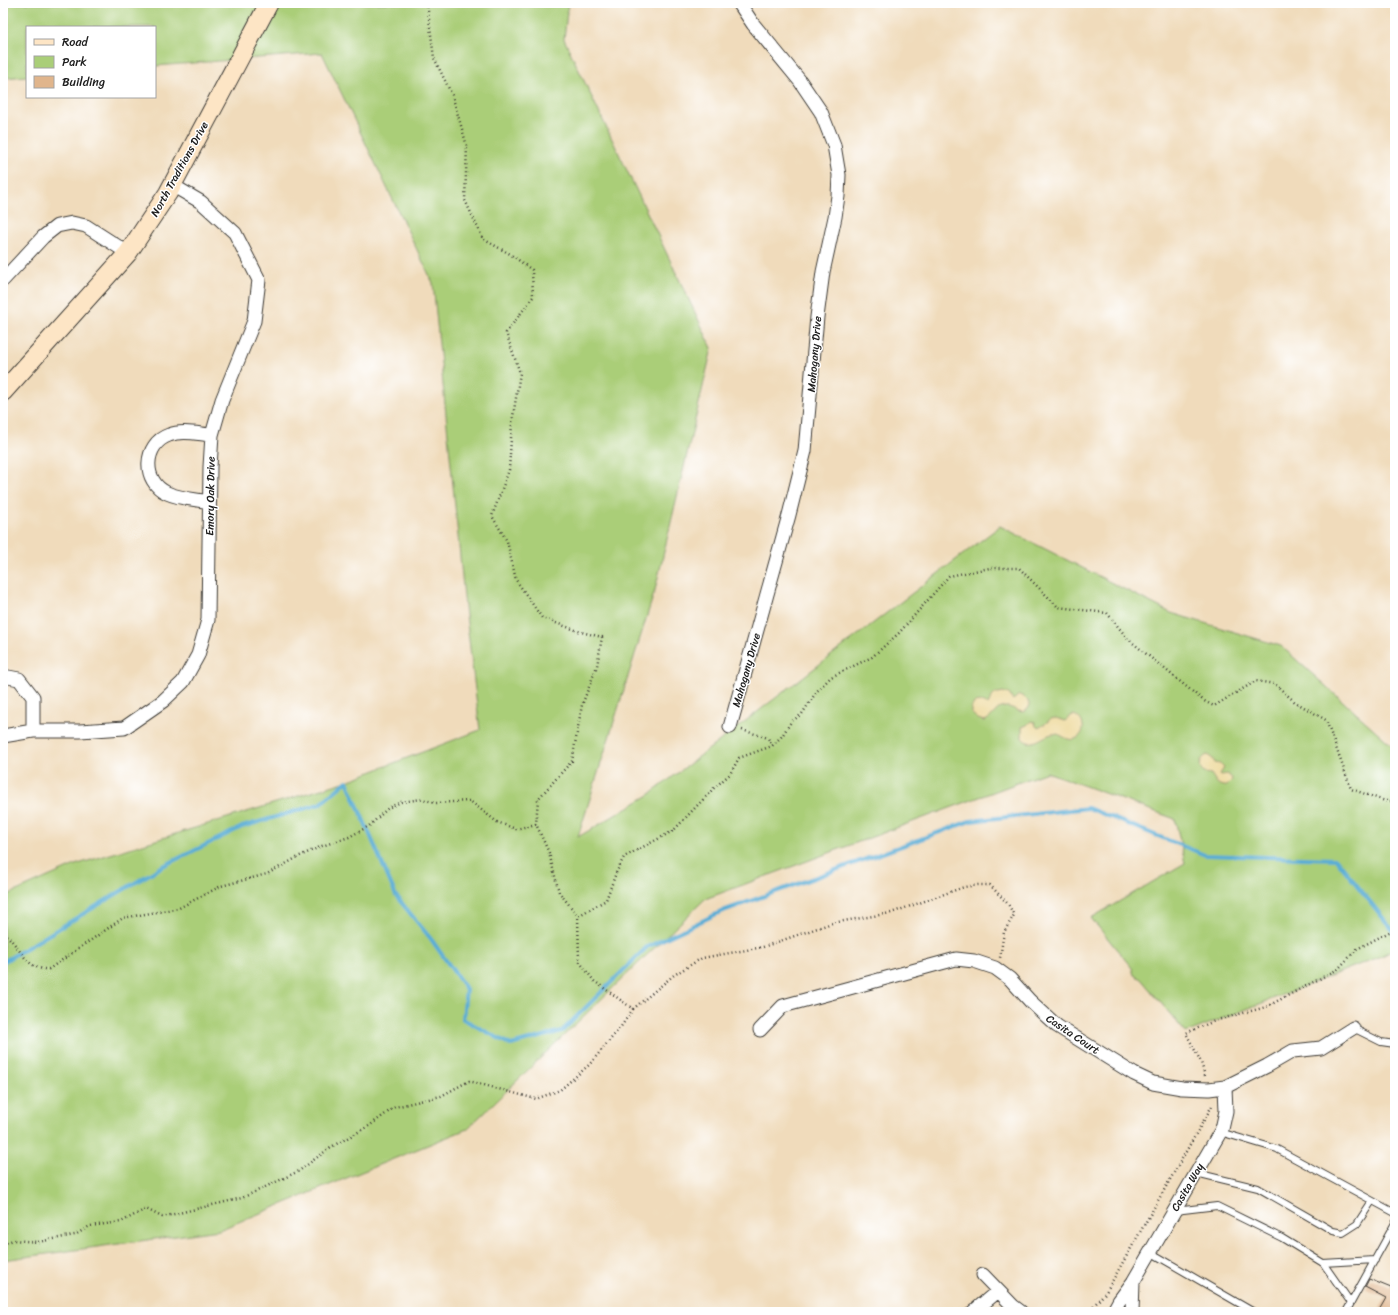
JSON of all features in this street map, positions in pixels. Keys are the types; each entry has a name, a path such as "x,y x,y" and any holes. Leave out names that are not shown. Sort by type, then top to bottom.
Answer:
{"street":[{"name":"North Traditions Drive","path":"3,392 128,253 172,185 268,3"},
{"name":"Mahogany Drive","path":"730,727 789,515 804,451 817,317 823,272 835,218 838,196 838,175 834,145 821,112 800,81 753,24 739,3"},
{"name":"Emory Oak Drive","path":"3,736 33,731 80,731 124,728 163,701 183,682 198,655 208,620 212,436 222,400 254,321 259,280 236,233 201,202 172,185"},
{"path":"3,280 43,237 57,226 72,223 86,226 128,253"},
{"path":"210,502 167,493 158,487 151,477 148,467 150,456 154,447 159,441 169,435 189,432 212,436"},
{"path":"3,676 20,679 33,697 33,731"},
{"name":"Casita Court","path":"760,1030 783,1006 956,959 974,961 998,970 1010,979 1030,1001 1057,1026 1134,1074 1152,1083 1182,1088 1210,1089 1225,1087 1268,1066 1293,1051 1321,1048 1353,1028"},
{"name":"Casita Way","path":"1113,1312 1133,1282 1220,1132 1226,1111 1225,1087"},
{"path":"983,1275 1013,1306 1021,1312"},
{"name":"Casita Way","path":"1132,1312 1133,1282"},
{"path":"973,1312 998,1291"}],"lane":[{"name":"Casita Court","path":"1353,1028 1381,1042 1395,1044"},
{"path":"1220,1132 1276,1149 1395,1213"},
{"path":"1196,1173 1258,1188 1333,1230 1343,1233 1358,1224 1372,1200"},
{"path":"1174,1211 1217,1206 1282,1238 1323,1263 1351,1303"},
{"path":"1346,1312 1395,1223"},
{"path":"1150,1252 1254,1312"},
{"path":"1323,1263 1374,1260"}],"path":[{"path":"427,3 434,58 452,95 467,146 465,200 483,239 510,254 532,270 533,297 506,332 520,373 512,422 509,470 492,516 507,541 516,580 542,618 581,632 602,637 597,666 582,705 572,761 538,799 536,824 549,853 559,892 578,916 580,961 594,981 633,1009"},
{"path":"578,916 606,900 624,857 673,831 714,788 730,774 739,758 772,746 782,736 791,722 802,714 817,691 831,677 872,657 899,633 949,576 990,568 1020,568 1058,607 1107,613 1128,639 1204,701 1214,706 1256,681 1275,684 1295,702 1326,720 1352,789 1385,801 1395,801"},
{"path":"730,727 768,738 772,746"},
{"path":"3,933 11,939 24,958 41,969 49,968 123,918 179,908 221,886 267,874 322,846 349,837 369,826 388,808 401,802 422,799 436,804 470,801 497,822 516,829 536,824"},
{"path":"3,1244 13,1240 38,1242 76,1235 90,1226 121,1222 146,1209 162,1218 242,1198 299,1171 331,1148 369,1126 396,1107 441,1096 468,1081 536,1099 560,1090 589,1065 620,1028 633,1009 674,976 702,958 763,947 832,923 891,912 964,887 990,885 1008,904 1014,915 1004,932 998,970"},
{"path":"1088,1312 1106,1292 1214,1103 1201,1062 1186,1033 1219,1019 1266,1007 1338,969 1357,950 1395,929"}],"green space":[{"path":"3,3 568,3 564,39 712,348 655,590 578,837 649,795 1000,526 1171,613 1281,646 1395,748 1395,948 1386,954 1186,1033 1141,979 1134,975 1132,968 1091,918 1185,863 1175,819 1047,772 705,899 467,1129 219,1230 3,1260 3,897 75,865 347,781 480,730 465,607 433,283 322,53 156,66 156,26 26,26 26,76 3,78"}],"sand":[{"path":"1003,692 1009,694 1013,700 1019,695 1024,697 1030,705 1028,709 1024,712 1010,707 1002,708 984,721 978,719 971,713 971,708 974,703 981,702 988,705 993,696 997,693"},
{"path":"1074,715 1078,717 1083,727 1079,737 1075,739 1072,740 1058,734 1048,735 1033,742 1025,741 1022,738 1022,727 1031,721 1035,722 1038,728 1050,720 1056,718 1065,721"},
{"path":"1207,755 1212,758 1215,763 1220,764 1224,768 1220,774 1221,775 1227,774 1232,778 1231,782 1227,786 1221,786 1211,774 1204,773 1201,770 1201,761"}],"building":[{"path":"1369,1279 1391,1288 1395,1281 1395,1312 1378,1312 1386,1298 1365,1287"}],"waterway":[{"path":"3,962 163,866 242,827 320,804 347,781 396,896 431,939 466,989 463,1019 511,1045 562,1031 647,947 723,911 970,821 1088,808 1205,855 1336,859 1395,933"}]}
